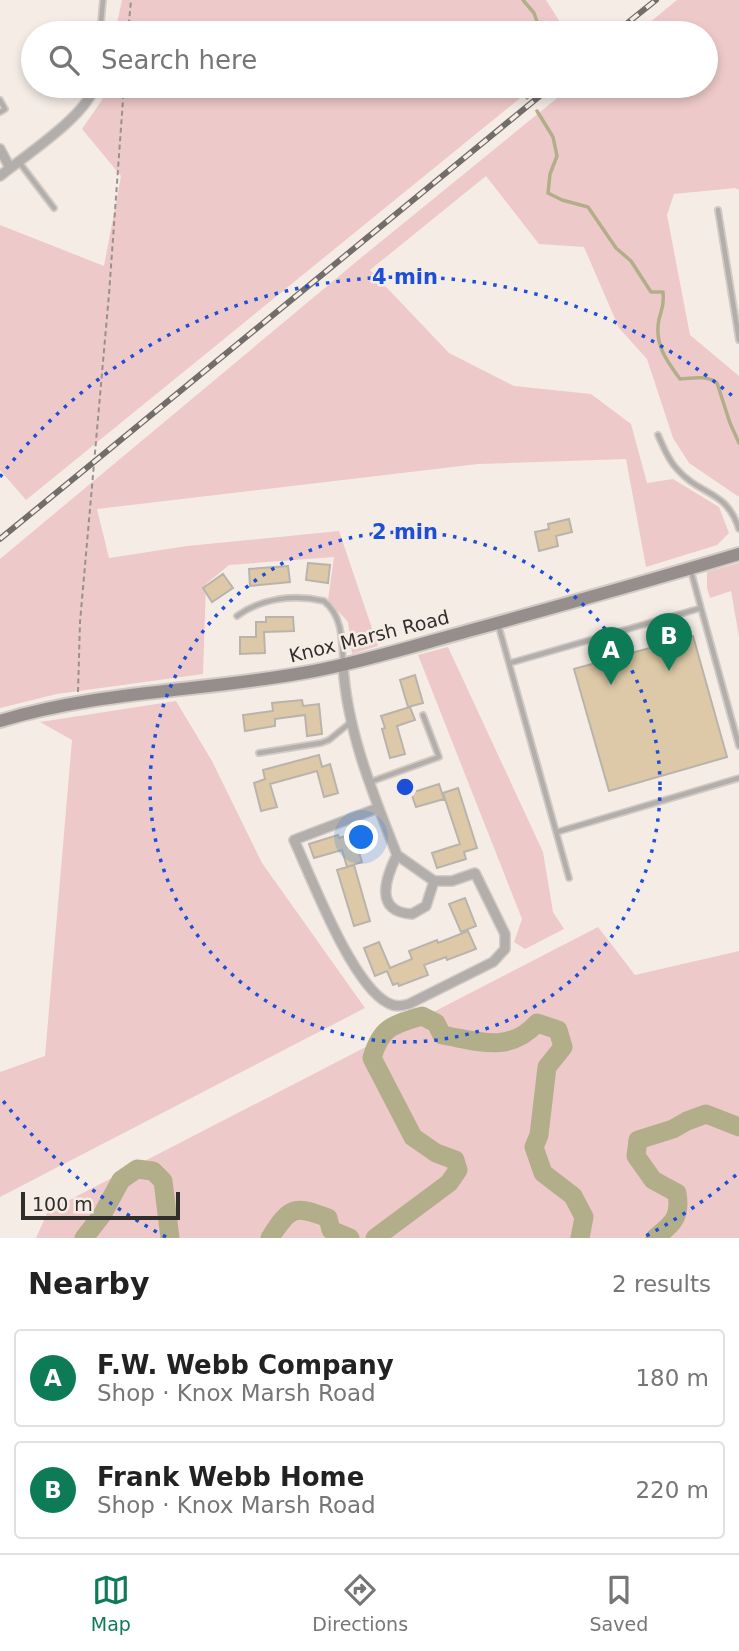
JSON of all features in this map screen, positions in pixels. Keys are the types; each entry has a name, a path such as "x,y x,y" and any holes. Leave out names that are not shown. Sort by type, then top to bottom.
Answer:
{"main road":[{"name":"Knox Marsh Road","path":"0,721 37,710 78,703 252,681 343,665 739,554"}],"street":[{"path":"0,176 80,110 89,98"},
{"path":"0,149 14,165"},
{"path":"343,665 352,722 369,782 397,855 435,881 452,881 475,873 505,934 505,949 501,956 409,1004 394,1006 385,1002 364,981 347,953 294,840 378,808"},
{"path":"397,855 390,869 385,891 386,898 396,910 412,914 419,911 430,898 435,881"}],"lane":[{"path":"101,21 103,0"},
{"path":"0,100 5,109 0,112"},
{"path":"14,165 54,208"},
{"path":"718,210 739,340"},
{"path":"658,435 676,469 685,478 728,505 739,528"},
{"path":"690,569 739,746"},
{"path":"237,616 248,608 280,599 324,601 337,617 342,638 343,665"},
{"path":"510,663 701,607"},
{"path":"498,623 569,878"},
{"path":"369,782 439,757 424,715"},
{"path":"259,753 321,743 352,722"},
{"path":"556,832 739,778"}],"path":[{"path":"129,21 131,0"},
{"path":"78,703 80,622 123,98"}],"shaded area":[{"path":"122,0 546,0 559,21 118,21"},
{"path":"677,0 739,0 739,190 735,188 674,194 667,215 690,335 739,376 739,497 689,463 673,438 647,359 619,328 584,247 539,244 486,176 370,270 449,353 514,386 591,394 631,424 647,483 673,479 719,507 729,533 717,545 646,567 626,459 478,464 97,509 109,558 187,546 339,531 378,646 352,654 348,622 328,600 334,557 229,565 206,584 203,674 57,694 0,708 0,559 557,98 718,98 718,21 652,21"},
{"path":"520,98 26,500 0,470 0,225 104,266 121,176 82,129 102,100"},
{"path":"739,563 739,637 731,591 710,598 707,572"},
{"path":"448,647 543,852 553,912 564,929 525,949 514,942 522,919 418,655"},
{"path":"176,701 212,761 262,863 365,1008 0,1197 0,1072 45,1056 72,740 40,722"},
{"path":"598,927 635,975 739,951 739,1238 36,1238 48,1211"}],"building":[{"path":"569,519 572,532 556,536 558,546 539,551 535,532 549,529 548,524"},
{"path":"308,563 330,565 328,583 306,580"},
{"path":"288,566 290,582 250,586 249,569"},
{"path":"223,574 233,588 212,602 203,588"},
{"path":"266,617 293,617 294,631 264,632 265,653 240,654 240,637 256,637 256,622 266,622"},
{"path":"693,636 727,757 609,791 574,669"},
{"path":"415,675 423,703 408,707 400,680"},
{"path":"302,700 303,706 319,704 322,734 307,736 305,715 275,719 275,726 245,731 243,715 273,711 272,703"},
{"path":"410,707 415,720 397,726 405,754 390,758 381,716"},
{"path":"319,755 322,767 330,764 338,793 324,797 317,771 270,784 277,807 261,811 254,783 265,779 263,770"},
{"path":"439,784 444,799 416,807 411,793"},
{"path":"458,788 477,848 464,852 466,859 437,868 432,853 460,844 443,793"},
{"path":"353,834 362,862 347,867 342,850 314,858 309,844 338,835 339,838"},
{"path":"354,865 370,921 354,926 337,870"},
{"path":"465,898 476,926 461,932 449,904"},
{"path":"468,931 476,949 424,965 428,975 399,986 398,983 393,985 387,971 375,976 364,948 379,942 390,968 412,959 409,951"}],"waterway":[{"path":"523,0 537,21"},
{"path":"537,111 553,137 557,156 550,174 548,193 588,207 616,248 631,261 651,292 663,292 658,336 666,358 680,379 704,378 717,383 739,443"},
{"path":"375,1238 449,1183 458,1170 455,1160 436,1153 413,1137 372,1058 384,1033 395,1025 422,1016 436,1023 442,1035 480,1042 515,1039 537,1023 558,1030 563,1047 547,1067 539,1135 534,1147 543,1173 573,1196 584,1217 580,1238"},
{"path":"655,1238 677,1214 677,1193 653,1180 636,1156 638,1140 673,1129 706,1114 739,1127"},
{"path":"84,1238 102,1215 121,1180 137,1169 153,1171 163,1181 170,1238"},
{"path":"270,1238 288,1214 300,1210 328,1218 331,1230 350,1238"}],"railway":[{"path":"630,21 656,0"},
{"path":"0,539 537,98"}],"place":[{"name":"Frank Webb Home","path":"669,671"},
{"name":"F.W. Webb Company","path":"611,685"}]}
